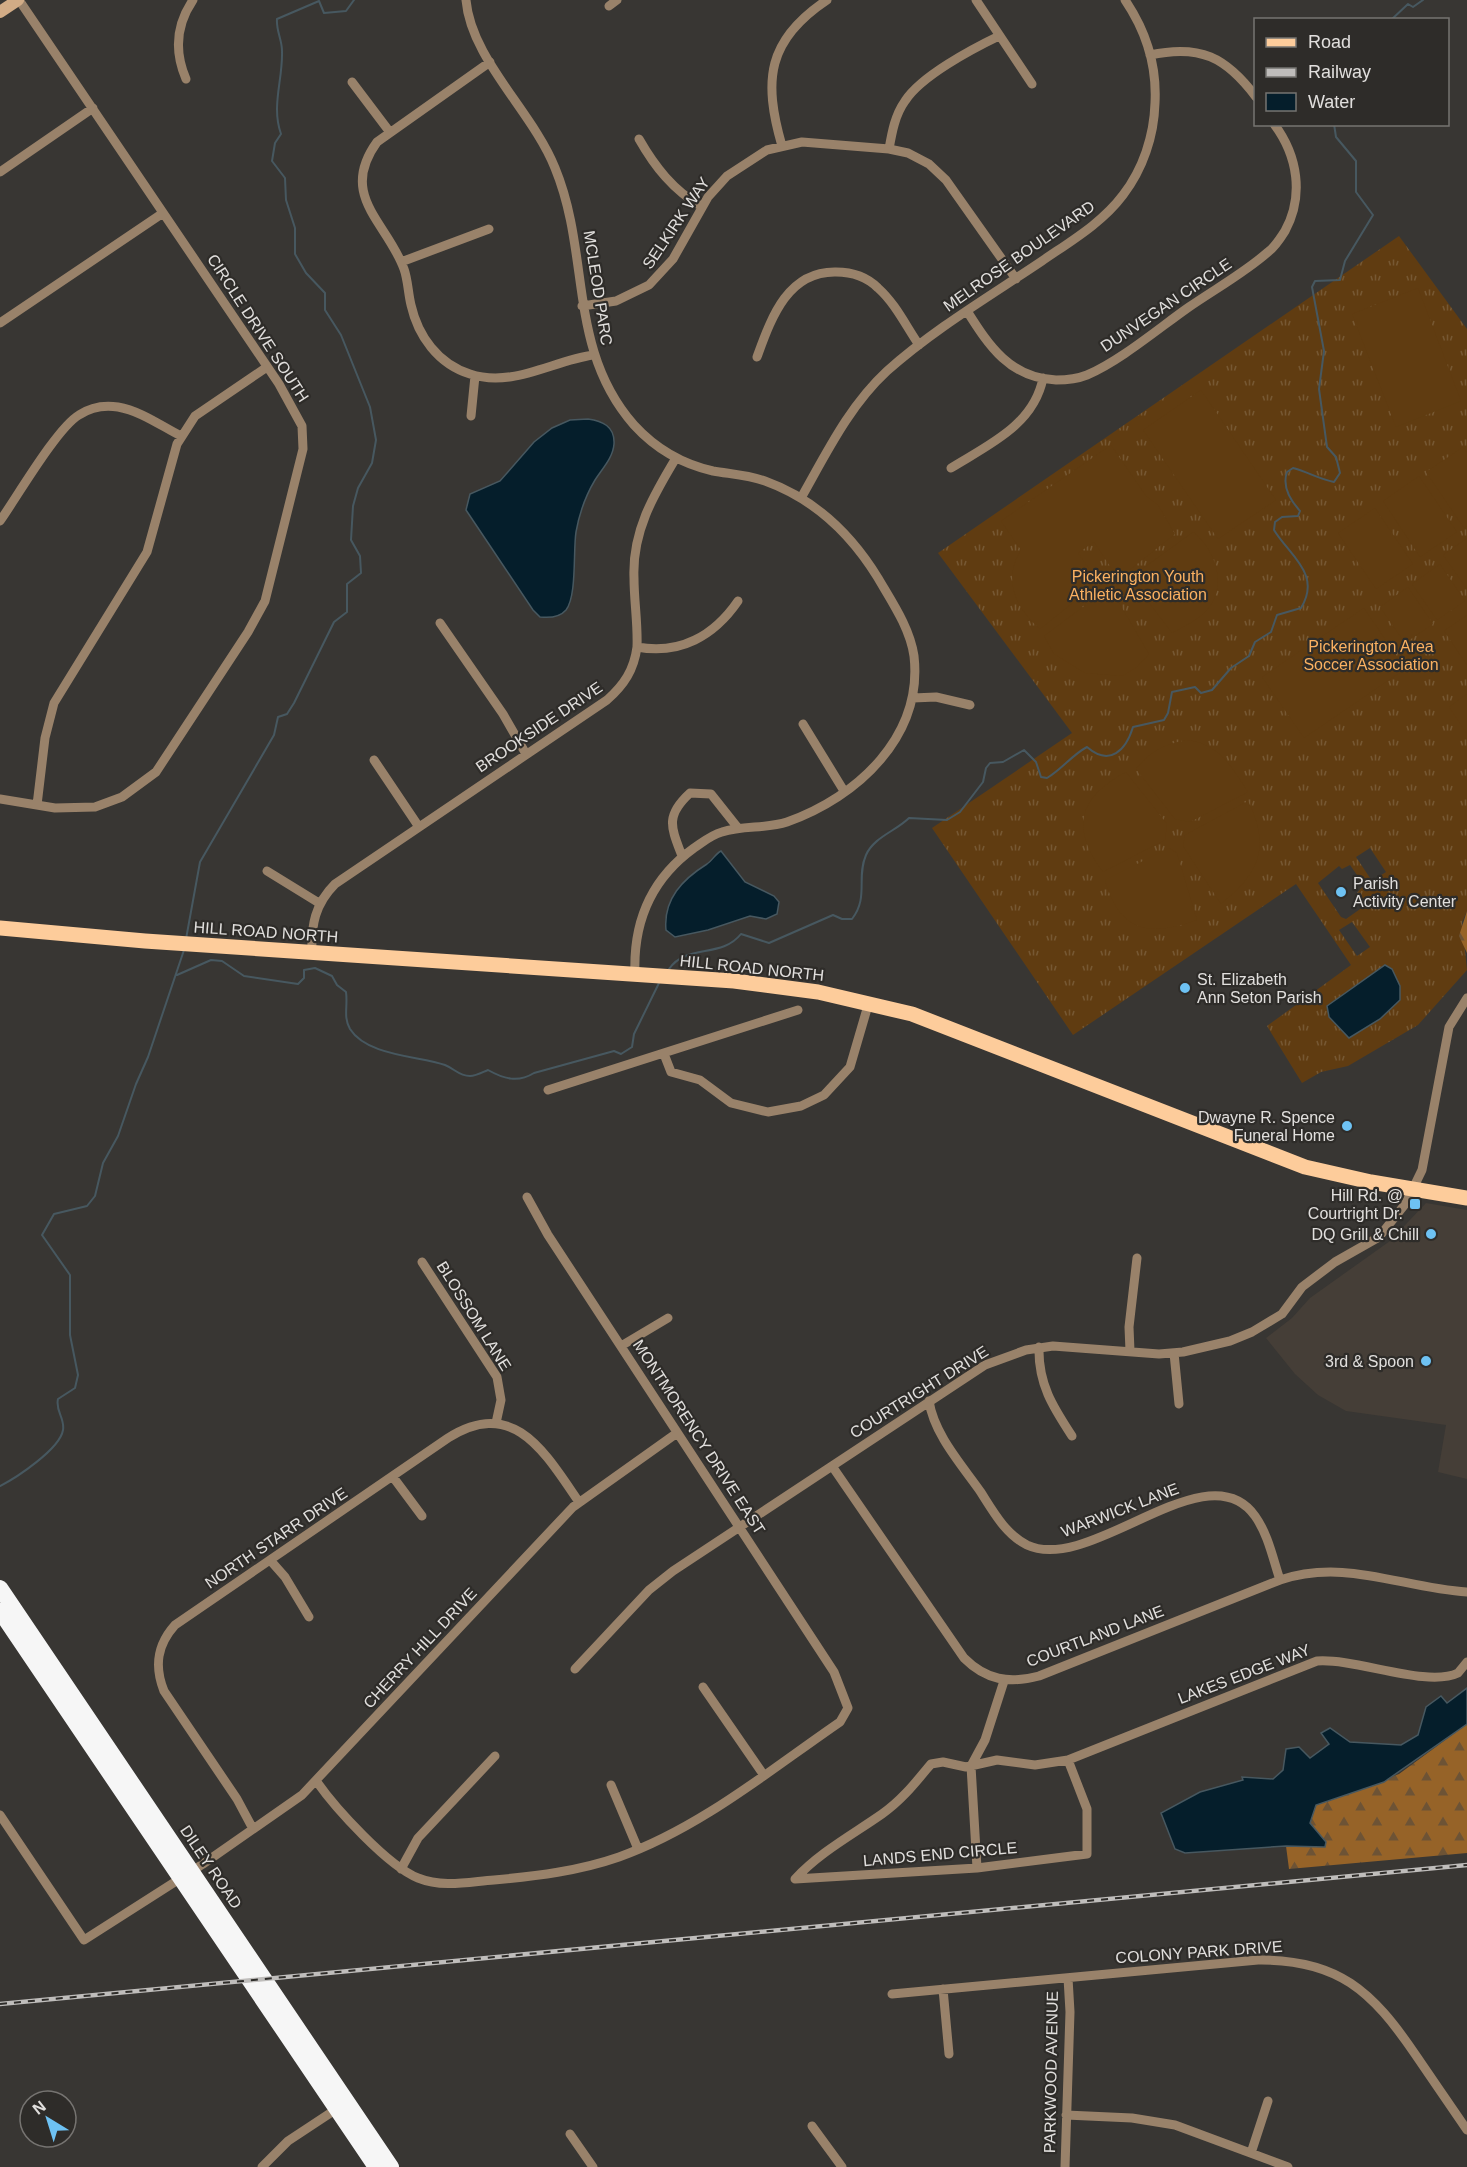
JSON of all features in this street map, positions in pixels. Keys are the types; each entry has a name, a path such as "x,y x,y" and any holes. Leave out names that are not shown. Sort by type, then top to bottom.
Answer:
{"highway":[{"name":"DILEY ROAD","path":"0,1588 186,1874 342,2105 391,2167"},
{"name":"DILEY ROAD","path":"0,1611 186,1874"},
{"name":"DILEY ROAD","path":"342,2105 376,2167"}],"main road":[{"path":"0,12 19,0"},
{"name":"HILL ROAD NORTH","path":"0,928 162,943 635,974 782,986 869,1002 960,1031 1018,1057 1282,1159 1340,1176 1467,1198"}],"street":[{"name":"CIRCLE DRIVE SOUTH","path":"0,799 71,809 95,807 122,797 148,780 170,752 260,611 273,577 303,449 302,426 267,367 19,0"},
{"path":"186,79 179,63 177,44 182,21 193,0"},
{"name":"MCLEOD PARC","path":"466,0 474,34 544,144 563,188 574,235 582,306 593,355 606,385 626,415 651,441 691,466 762,480 801,498 842,531 858,549 890,599 911,643 914,666 913,698 905,725 893,746 878,764 844,791 787,822 763,827 738,828 715,834 682,856 661,877 647,905 636,941 635,974"},
{"path":"782,146 772,103 773,64 789,32 827,0"},
{"path":"976,0 1032,84"},
{"name":"MELROSE BOULEVARD","path":"801,498 858,403 886,373 919,345 1098,221 1115,205 1132,182 1147,149 1155,114 1155,95 1150,55 1140,25 1125,0"},
{"path":"889,149 896,119 913,92 960,58 999,36"},
{"path":"1150,55 1183,51 1207,54 1227,65 1254,95"},
{"path":"490,62 389,132 370,152 365,162 363,182 368,208 401,262 413,312 428,345 456,369 490,379 513,377 593,355"},
{"path":"352,82 389,132"},
{"path":"0,172 93,108"},
{"name":"DUNVEGAN CIRCLE","path":"967,311 1000,358 1020,371 1043,378 1068,380 1102,367 1270,250 1289,220 1296,197 1296,180 1290,151 1275,126"},
{"path":"639,139 665,178 682,194 702,207"},
{"name":"SELKIRK WAY","path":"582,306 616,301 649,285 673,259 702,207 718,184 736,168 757,155 782,146 818,141 889,149 919,158 938,171 1016,279"},
{"path":"0,323 164,213"},
{"path":"401,262 489,229"},
{"path":"757,357 774,314 786,295 803,280 824,272 847,272 859,276 878,288 919,345"},
{"path":"38,805 45,738 54,703 147,552 174,451 181,436 195,416 267,367"},
{"path":"471,416 475,376"},
{"path":"951,468 1023,419 1036,401 1043,378"},
{"path":"0,521 61,433 77,416 87,410 98,407 120,407 181,436"},
{"name":"BROOKSIDE DRIVE","path":"319,903 343,878 616,692 630,673 637,648 634,579 636,543 647,509 676,458"},
{"path":"637,648 671,649 693,642 719,624 738,601"},
{"path":"440,623 502,714 526,754"},
{"path":"913,698 936,698 970,705"},
{"path":"803,724 844,791"},
{"path":"374,760 419,827"},
{"path":"682,856 671,819 674,808 690,793 711,794 738,828"},
{"path":"267,871 319,903 313,924 312,953"},
{"name":"COURTRIGHT DRIVE","path":"575,1669 649,1590 739,1527 985,1365 1006,1356 1040,1347 1064,1345 1174,1353 1230,1341 1252,1332 1282,1314 1302,1287 1335,1262 1379,1237 1398,1215 1422,1170 1449,1028 1467,998"},
{"path":"664,1053 671,1072 700,1080 731,1103 768,1112 801,1106 824,1095 850,1067 869,1002"},
{"path":"548,1090 798,1010"},
{"name":"MONTMORENCY DRIVE EAST","path":"527,1197 677,1433 822,1652 844,1694 848,1708 840,1722 763,1774"},
{"path":"1130,1351 1129,1328 1137,1258"},
{"name":"BLOSSOM LANE","path":"422,1262 497,1377 501,1400 496,1423"},
{"path":"621,1346 668,1318"},
{"path":"1040,1347 1040,1368 1045,1391 1072,1436"},
{"path":"1174,1353 1179,1404"},
{"name":"WARWICK LANE","path":"929,1401 930,1413 941,1434 1001,1523 1028,1545 1050,1550 1074,1546 1194,1498 1226,1496 1239,1501 1255,1516 1280,1580"},
{"path":"496,1423 512,1427 534,1442 579,1502"},
{"name":"NORTH STARR DRIVE","path":"254,1829 237,1799 164,1690 159,1679 158,1660 161,1644 175,1625 457,1432 479,1424 496,1423"},
{"name":"CHERRY HILL DRIVE","path":"0,1815 84,1940 254,1829 317,1782 579,1502 677,1433"},
{"path":"832,1466 964,1658 981,1673 1004,1681 985,1740 971,1766 977,1868"},
{"path":"393,1477 422,1516"},
{"path":"270,1560 285,1577 309,1617"},
{"name":"COURTLAND LANE","path":"1004,1681 1038,1676 1280,1580 1328,1570 1466,1595"},
{"name":"LAKES EDGE WAY","path":"795,1879 822,1854 884,1813 909,1792 931,1764 971,1766 989,1760 1023,1766 1068,1760 1317,1661 1341,1661 1435,1678 1458,1673 1467,1662"},
{"path":"317,1782 339,1810 401,1869 420,1879 455,1884 574,1870 638,1849 677,1831 763,1774 703,1687"},
{"path":"401,1869 418,1838 495,1756"},
{"name":"LANDS END CIRCLE","path":"795,1879 824,1880 977,1868 1087,1854 1086,1809 1068,1760"},
{"path":"611,1785 624,1821 638,1849"},
{"name":"COLONY PARK DRIVE","path":"892,1994 1258,1960 1292,1960 1329,1970 1350,1981 1379,2005 1467,2130"},
{"name":"PARKWOOD AVENUE","path":"1065,2167 1070,2012 1068,1978"},
{"path":"943,1989 949,2054"},
{"path":"1251,2153 1268,2101"},
{"path":"262,2167 288,2141 342,2105"},
{"path":"1066,2115 1156,2121 1198,2132 1288,2167"},
{"path":"812,2126 842,2167"},
{"path":"570,2134 593,2167"}],"shaded area":[{"path":"1426,1203 1467,1210 1467,1479 1438,1472 1446,1425 1346,1411 1318,1395 1295,1374 1266,1338 1292,1318 1310,1298 1390,1241"}],"green space":[{"path":"1399,236 1467,329 1467,911 1462,922 1467,970 1418,1025 1348,1066 1321,1072 1302,1083 1267,1026 1351,965 1296,884 1073,1035 932,828 1072,733 938,553","holes":["1370,848 1386,872 1372,881 1356,857","1350,865 1364,885 1355,895 1363,907 1346,919 1341,917 1318,883 1339,866 1342,869","1352,922 1370,947 1357,956 1339,930"]},
{"path":"1418,288 1461,401 1396,427 1352,314"},
{"path":"1201,390 1276,500 1218,539 1143,430"},
{"path":"1111,445 1146,496 1158,505 1175,534 1127,572 1112,569 1094,542 1078,553 1093,574 1090,589 1040,629 1024,612 1014,593 1013,572 1015,561 1021,550 1001,521"},
{"path":"1463,447 1467,453 1467,526 1464,528 1426,472"},
{"path":"1419,476 1457,532 1420,557 1383,501"},
{"path":"1375,508 1413,564 1376,589 1338,533"},
{"name":"Pickerington Youth Athletic Association","path":"1193,532 1208,548 1213,558 1217,569 1217,590 1204,614 1172,633 1137,587 1138,572"},
{"path":"1467,538 1467,589 1443,555"},
{"path":"1440,564 1465,601 1437,620 1412,584"},
{"path":"1408,587 1433,624 1405,643 1380,607"},
{"path":"1095,598 1118,601 1149,654 1137,667 1122,676 1085,673 1054,654 1044,636"},
{"name":"Pickerington Area Soccer Association","path":"1364,608 1405,669 1304,738 1262,677"},
{"path":"1467,615 1467,665 1444,631"},
{"path":"1467,694 1467,734 1449,707"},
{"path":"1188,740 1208,746 1224,758 1248,792 1190,822 1175,819 1136,769 1159,749"},
{"path":"1126,772 1167,824 1165,840 1103,872 1086,841 1083,828 1085,815 1089,803 1098,792"},
{"path":"1248,801 1259,832 1260,846 1257,858 1244,882 1221,904 1183,846 1185,835"},
{"path":"1169,848 1177,853 1197,920 1165,928 1151,929 1139,926 1119,911 1111,898 1105,880"},
{"path":"1467,911 1467,953 1459,936"},
{"path":"1467,1724 1467,1853 1289,1869 1286,1846 1324,1847 1326,1842 1310,1823 1316,1805 1399,1774"}],"water":[{"path":"588,419 607,425 614,438 613,449 583,505 575,540 572,595 566,610 551,617 540,617 466,510 470,494 500,481 534,442 552,428 570,420"},
{"path":"721,851 745,882 774,896 779,902 777,914 766,919 750,916 708,930 675,937 666,930 671,899 690,876"},
{"path":"1385,965 1392,969 1400,986 1400,1000 1380,1019 1349,1038 1329,1017 1327,1006"},
{"path":"1467,1688 1467,1724 1384,1782 1316,1805 1310,1823 1326,1842 1325,1847 1286,1846 1185,1853 1175,1849 1161,1813 1200,1792 1243,1780 1242,1777 1273,1779 1283,1770 1286,1749 1299,1747 1310,1758 1329,1744 1321,1733 1330,1728 1350,1742 1401,1745 1418,1735 1426,1707 1441,1696 1447,1703"}],"waterway":[{"path":"186,939 200,862 274,735 278,717 287,714 334,622 347,612 347,584 361,573 360,556 351,540 353,506 358,488 372,463 376,440 370,407 341,335 325,310 325,293 306,273 295,254 295,228 286,200 285,178 272,161 275,143 281,134 277,103 282,51 277,19 319,1 324,13 346,11 354,0"},
{"path":"1393,18 1408,4 1413,7 1423,0"},
{"path":"669,969 685,956 724,946 733,942 741,934 769,943 833,915 842,919 852,919 860,903 863,863 866,855 874,843 909,818 947,820 960,812 983,782 986,768 990,763 1003,762 1024,750 1036,762 1041,777 1047,778 1087,747 1103,756 1116,753 1126,743 1133,727 1164,720 1168,713 1172,692 1195,687 1201,693 1212,690 1231,668 1249,656 1255,642 1271,632 1277,615 1301,608 1308,585 1306,575 1274,530 1275,522 1282,517 1298,516 1300,511 1288,493 1287,472 1293,468 1334,482 1340,473 1336,457 1327,447 1319,389 1324,351 1312,287 1315,281 1340,280 1345,261 1373,215 1356,192 1356,161 1336,137 1334,126"},
{"path":"0,1486 36,1462 60,1438 63,1422 57,1403 58,1399 75,1388 78,1375 70,1335 70,1275 42,1235 54,1214 87,1206 95,1196 103,1163 118,1136 148,1057 184,950"},
{"path":"177,975 211,960 222,961 244,976 298,984 304,978 304,970 315,968 332,976 337,985 346,992 348,1025 358,1038 368,1045 394,1054 445,1065 466,1076 488,1070 505,1078 517,1079 614,1051 621,1054 632,1047 634,1034 660,981"}],"railway":[{"path":"0,2004 1467,1865"}],"place":[{"name":"Parish Activity Center","path":"1341,892"},
{"name":"St. Elizabeth Ann Seton Parish","path":"1185,988"},
{"name":"Dwayne R. Spence Funeral Home","path":"1347,1126"},
{"name":"Hill Rd. @ Courtright Dr.","path":"1415,1204"},
{"name":"DQ Grill & Chill","path":"1431,1234"},
{"name":"3rd & Spoon","path":"1426,1361"}]}
